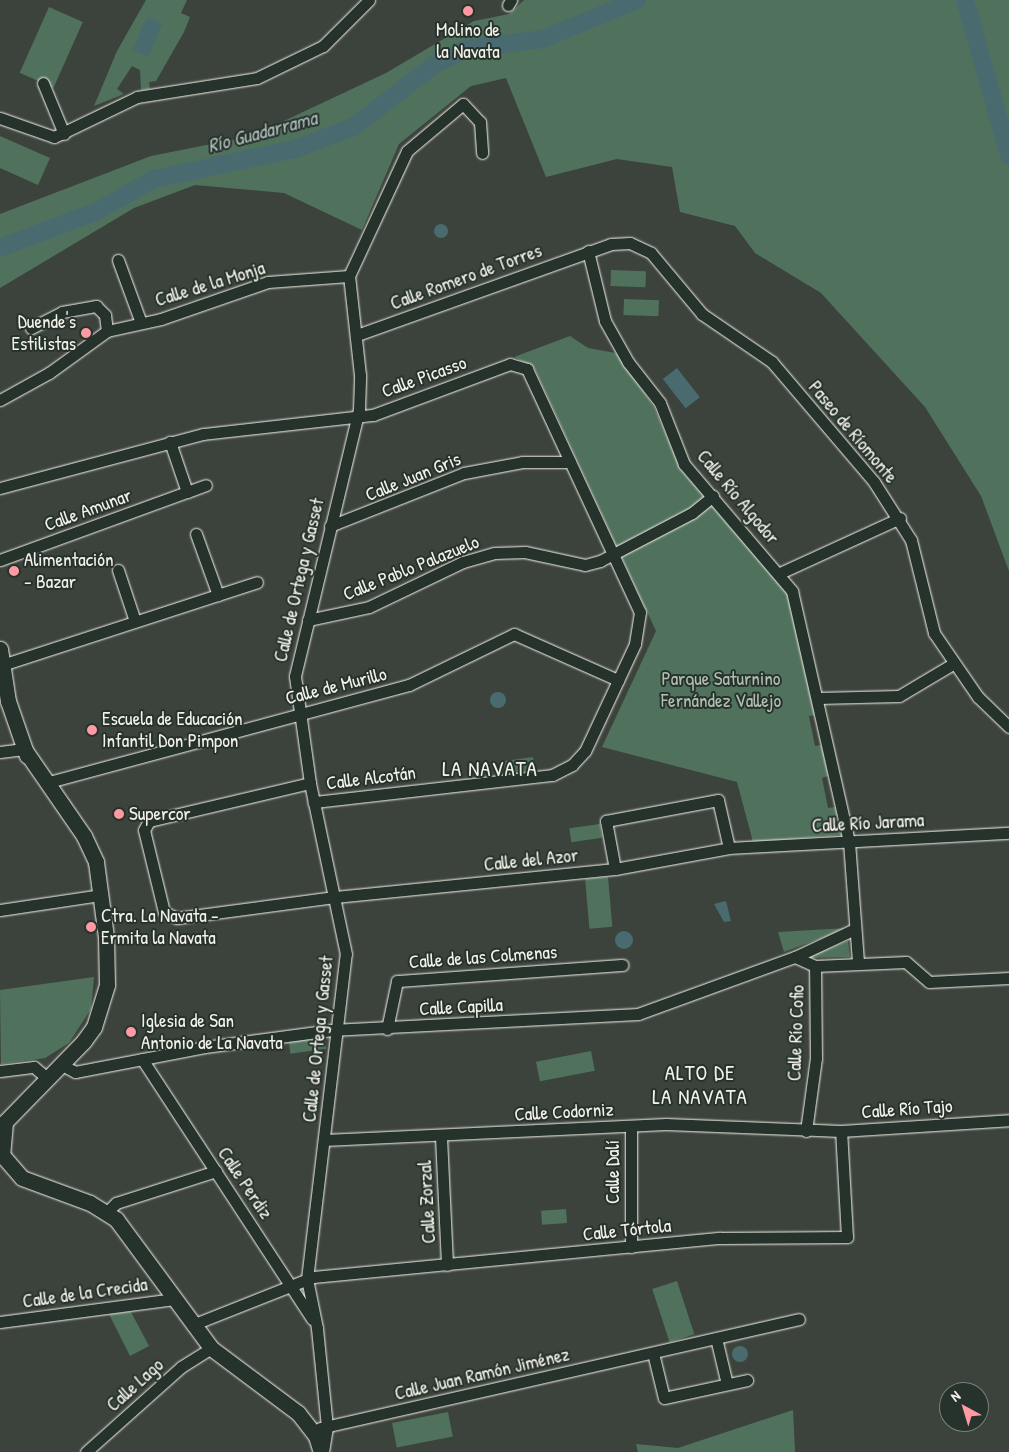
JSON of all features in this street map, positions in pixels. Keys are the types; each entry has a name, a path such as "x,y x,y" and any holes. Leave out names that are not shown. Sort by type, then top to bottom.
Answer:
{"main road":[{"path":"0,649 2,665 30,767 96,869"},
{"path":"24,748 49,782 96,869 108,961 102,1006 89,1034 5,1122 0,1142 4,1161 22,1178 107,1212 127,1232 192,1325 211,1348 319,1426 322,1452"},
{"path":"30,767 49,782"},
{"path":"49,782 47,788 69,830"}],"street":[{"path":"0,118 45,138 64,134 108,108 137,97 257,78 280,70 322,46 370,0"},
{"path":"43,83 64,134"},
{"path":"349,276 407,151 464,104 480,122 482,153"},
{"name":"Paseo de Ríomonte","path":"588,251 630,244 651,253 702,314 772,362 900,518 911,540 934,633 954,664 1009,727"},
{"name":"Calle Romero de Torres","path":"357,335 588,251"},
{"name":"Calle Río Algodor","path":"588,251 605,321 628,362 660,403 684,464 780,573 792,591 850,842"},
{"name":"Calle de la Monja","path":"118,260 142,323"},
{"name":"Calle de la Monja","path":"0,400 49,373 107,331 142,323 268,282 349,276"},
{"name":"Calle de Ortega y Gasset","path":"306,1279 338,1032 346,954 310,783 295,676 356,418 360,375 349,276"},
{"path":"31,328 62,312 96,306 105,316 107,331"},
{"name":"Calle Picasso","path":"0,488 170,442 356,418 510,364 527,370 640,612 635,644 618,680"},
{"path":"170,442 187,492"},
{"name":"Calle Juan Gris","path":"330,526 464,473 522,462 570,462"},
{"name":"Calle Amunar","path":"0,560 206,485"},
{"name":"Calle Pablo Palazuelo","path":"308,620 369,607 463,562 495,553 525,552 585,565 613,554 692,513 713,496"},
{"path":"780,573 900,518"},
{"path":"196,534 218,595"},
{"path":"118,570 135,621"},
{"path":"2,665 258,582"},
{"name":"Calle de Murillo","path":"49,782 409,685 514,634 618,680"},
{"path":"818,698 899,696 954,664"},
{"name":"Calle Alcotán","path":"314,802 552,775 572,765 585,751 618,680"},
{"path":"0,752 24,748"},
{"name":"Calle del Azor","path":"310,783 150,821 144,830 169,916 335,897 615,870 729,848"},
{"path":"615,870 606,821 718,800 729,848"},
{"name":"Calle Río Jarama","path":"729,848 1009,833"},
{"path":"850,842 858,963"},
{"path":"0,910 100,895"},
{"name":"Calle Capilla","path":"60,1064 75,1072 142,1059 338,1032 638,1014 795,957 855,929"},
{"path":"795,957 815,966 906,962 929,982 1009,978"},
{"name":"Calle de las Colmenas","path":"387,1029 396,981 622,965"},
{"name":"Calle Río Cofio","path":"806,1131 816,1058 815,966"},
{"name":"Calle Perdiz","path":"142,1059 292,1285 317,1328"},
{"path":"0,1071 34,1067 47,1078"},
{"name":"Calle Río Tajo","path":"806,1131 841,1131 1009,1120"},
{"name":"Calle Codorniz","path":"324,1140 441,1137 631,1126 806,1131"},
{"name":"Calle Dalí","path":"631,1126 632,1247"},
{"name":"Calle Tórtola","path":"192,1325 306,1279 720,1238 847,1237 841,1131"},
{"name":"Calle Zorzal","path":"441,1137 447,1265"},
{"path":"107,1212 116,1203 216,1172"},
{"name":"Calle Perdiz","path":"306,1279 317,1328 319,1426"},
{"name":"Calle de la Crecida","path":"0,1322 174,1299"},
{"name":"Calle Juan Ramón Jiménez","path":"319,1426 799,1319"},
{"path":"716,1338 727,1384"},
{"name":"Calle Lago","path":"86,1452 181,1367 211,1348"},
{"path":"653,1352 664,1398 747,1380"}],"green space":[{"path":"146,0 187,0 181,13 190,17 184,32 156,81 149,82 150,89 141,90 140,70 132,66 117,89 124,94 94,106 117,51"},
{"path":"524,0 1009,0 1009,571 981,496 925,407 821,293 755,253 735,226 680,212 672,167 617,159 546,177 506,78 471,86 399,144 362,230 284,193 195,185 134,208 0,288 0,214 151,156 252,136 386,73 474,21 509,14"},
{"path":"49,7 83,22 54,88 20,73"},
{"path":"0,136 50,158 38,185 0,168"},
{"path":"611,270 646,271 645,287 610,286"},
{"path":"624,299 659,300 658,316 623,315"},
{"name":"Parque Saturnino Fernández Vallejo","path":"570,336 588,348 616,353 654,407 681,470 787,592 816,715 809,716 815,746 822,745 828,776 822,778 828,808 835,807 841,835 753,842 737,782 602,747 656,631 534,367 514,357"},
{"path":"533,757 535,772 505,776 503,761"},
{"path":"600,824 602,838 571,842 569,828"},
{"path":"608,877 612,927 589,929 585,879"},
{"path":"848,928 784,952 778,932"},
{"path":"848,941 850,957 808,958 810,956"},
{"path":"94,977 91,1009 69,1043 45,1058 1,1064 0,990"},
{"path":"324,1034 326,1049 290,1054 288,1039"},
{"path":"591,1051 595,1071 540,1081 536,1062"},
{"path":"566,1209 567,1223 542,1225 541,1211"},
{"path":"677,1281 694,1334 670,1342 652,1289"},
{"path":"131,1312 149,1346 130,1356 109,1314"},
{"path":"793,1410 795,1452 638,1452 636,1444 678,1448"},
{"path":"448,1412 453,1437 397,1447 392,1423"}],"water":[{"path":"147,17 163,24 148,57 132,50"},
{"path":"438,224 444,224 448,231 444,238 438,238 434,234 434,228"},
{"path":"677,368 700,397 686,408 663,379"},
{"path":"498,692 506,700 498,708 490,700"},
{"path":"726,901 731,921 724,922 714,904"},
{"path":"624,931 630,934 633,940 630,946 624,949 618,946 615,940 618,934"},
{"path":"740,1346 746,1348 748,1354 746,1360 740,1362 734,1360 732,1354 734,1348"}],"waterway":[{"name":"Río Guadarrama","path":"0,248 95,212 154,179 295,149 353,127 434,65 465,49 543,39 637,0"},
{"name":"Río Guadarrama","path":"965,0 1009,156"}],"place":[{"name":"Molino de la Navata","path":"468,11"},
{"name":"Duende's Estilistas","path":"86,333"},
{"name":"Alimentación - Bazar","path":"14,571"},
{"name":"Escuela de Educación Infantil Don Pimpon","path":"92,730"},
{"name":"Supercor","path":"119,814"},
{"name":"Ctra. La Navata - Ermita la Navata","path":"91,927"},
{"name":"Iglesia de San Antonio de La Navata","path":"131,1032"}],"district":[{"name":"LA NAVATA","path":"490,769"},
{"name":"ALTO DE LA NAVATA","path":"700,1085"}]}
